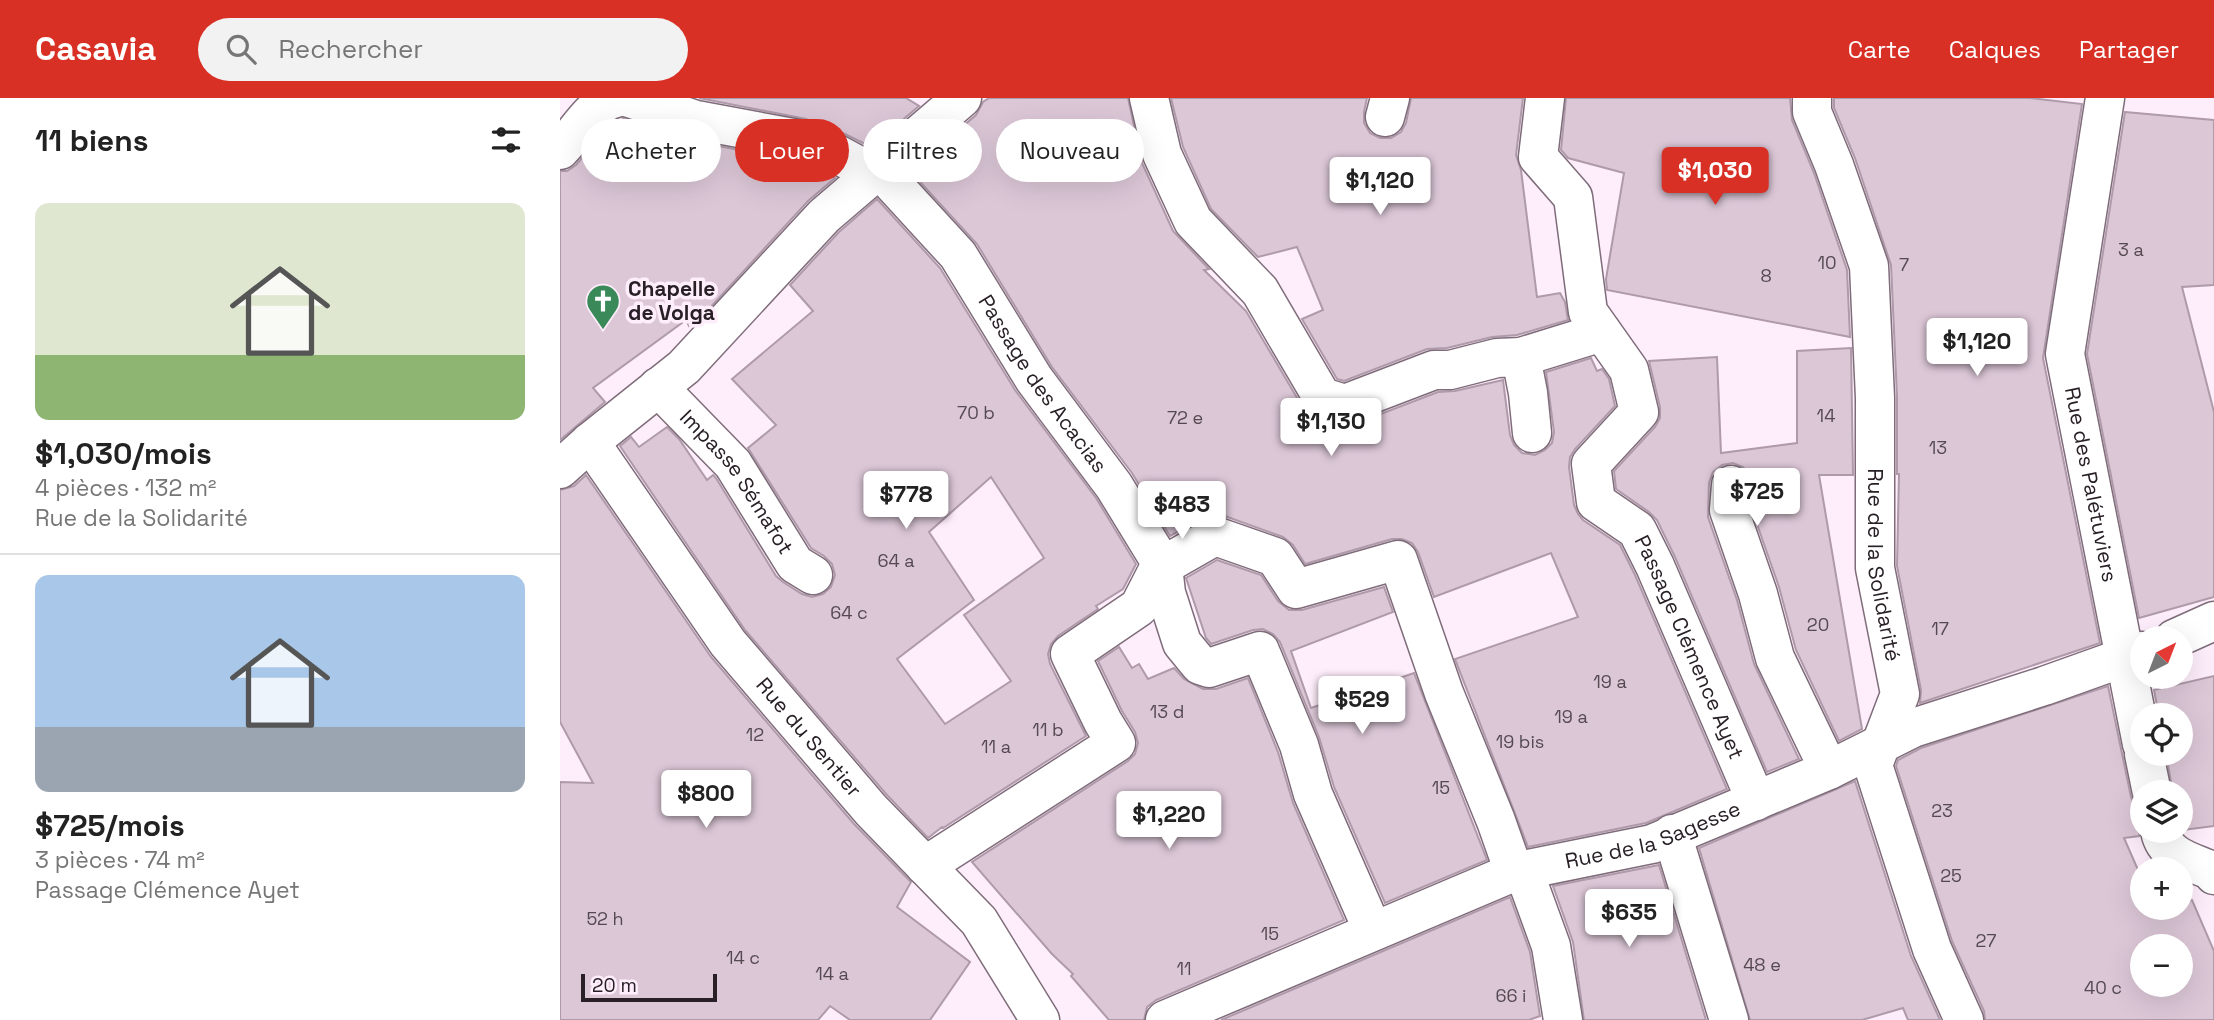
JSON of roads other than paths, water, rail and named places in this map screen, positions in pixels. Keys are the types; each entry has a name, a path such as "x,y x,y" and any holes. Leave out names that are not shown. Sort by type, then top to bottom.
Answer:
{"street":[{"path":"560,150 594,110 607,100 616,98"},
{"name":"Passage des Acacias","path":"629,98 696,120 798,139 863,165"},
{"path":"938,119 962,98"},
{"path":"1149,98 1162,154 1193,221 1260,291 1322,397 1345,404 1434,370 1450,370 1497,358 1521,357 1602,332"},
{"name":"Passage Clémence Ayet","path":"1545,98 1538,157 1573,197 1588,312 1629,370 1639,412 1591,464 1596,502 1637,530 1756,801"},
{"name":"Rue de la Solidarité","path":"1812,98 1812,112 1834,165 1869,266 1875,398 1875,568 1900,694 1873,765 1933,949 1964,1020"},
{"name":"Rue des Palétuviers","path":"2105,98 2065,354 2130,640"},
{"path":"560,469 684,367 824,216 865,182"},
{"name":"Passage des Acacias","path":"887,182 958,255 1034,379 1114,486 1163,566 1166,593 1182,643 1200,665 1209,668 1260,651 1298,745 1313,794 1373,931"},
{"path":"1521,357 1528,393 1531,433"},
{"name":"Impasse Sémafot","path":"658,387 733,464 795,564 813,575"},
{"name":"Rue du Sentier","path":"590,442 728,643 871,810 979,920 1040,1020"},
{"path":"1731,485 1729,510 1758,594 1775,658 1829,770"},
{"path":"925,866 1116,743 1070,654 1139,607 1159,568 1215,536 1275,557 1296,589 1398,560 1444,693 1550,946 1563,1020"},
{"path":"2193,630 2214,621"},
{"name":"Rue de la Sagesse","path":"1166,1020 1518,871 1652,844 1829,770 1931,721 2045,686 2130,654"},
{"path":"1672,834 1729,1020"},
{"path":"2164,843 2172,854 2210,870 2214,875"}],"place":[{"name":"Chapelle de Volga","path":"603,331"}]}
